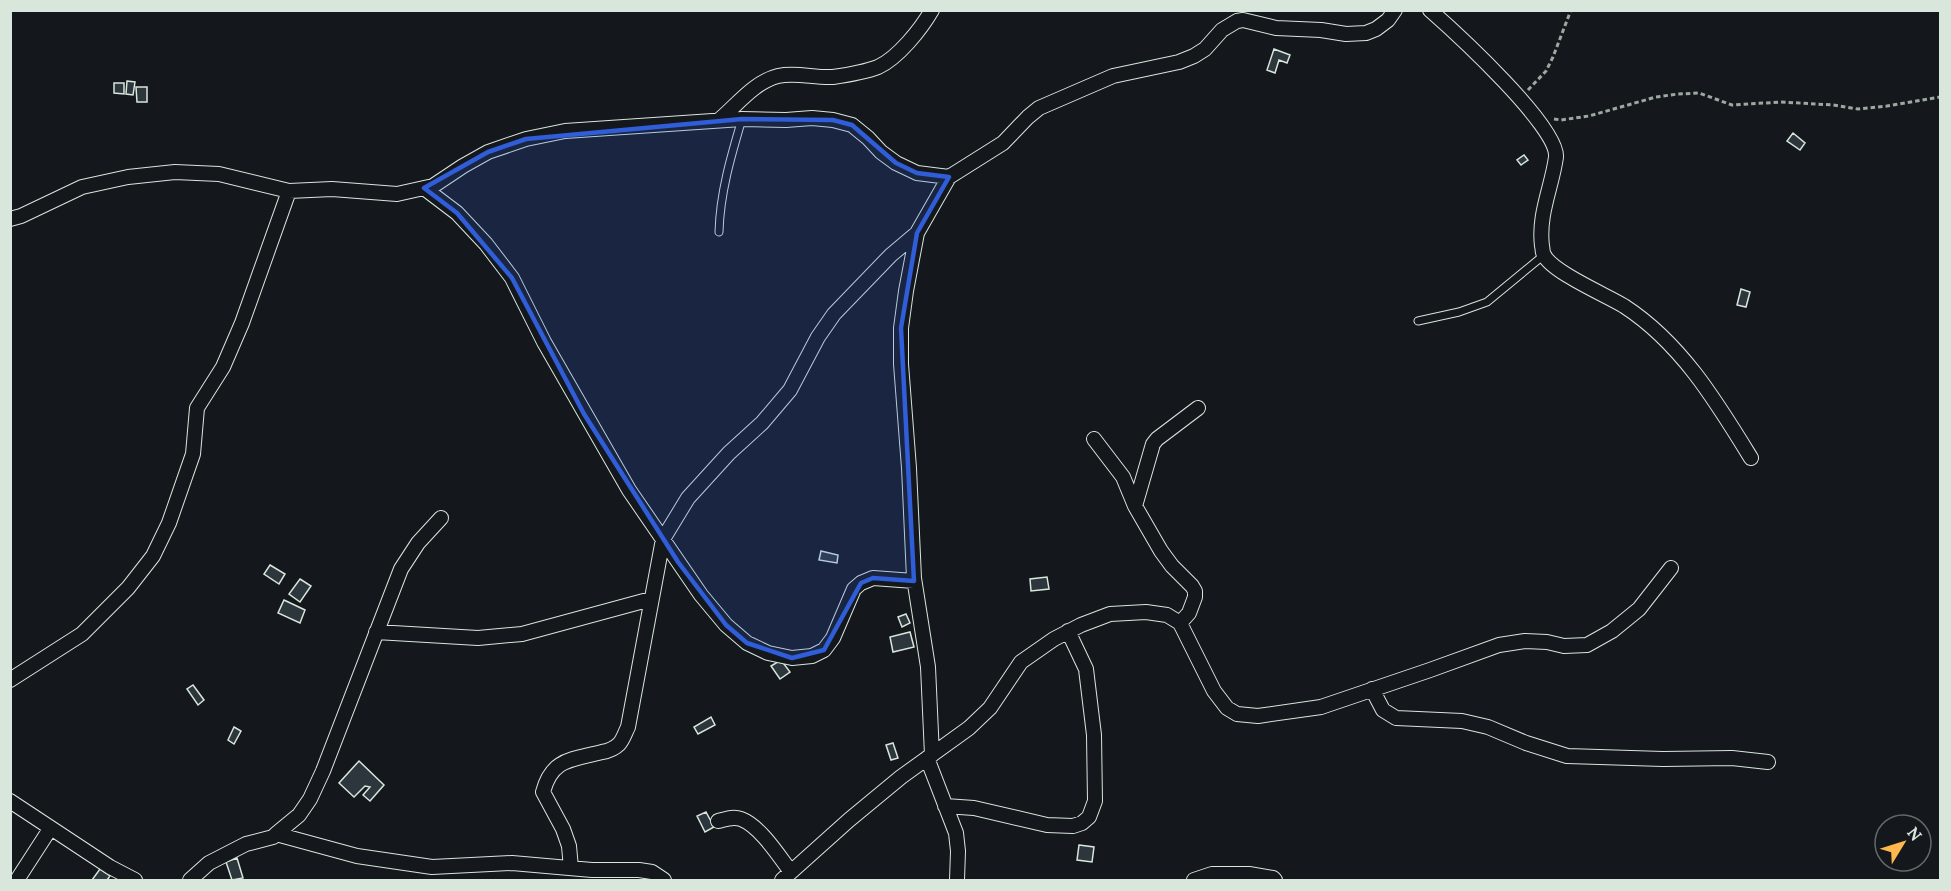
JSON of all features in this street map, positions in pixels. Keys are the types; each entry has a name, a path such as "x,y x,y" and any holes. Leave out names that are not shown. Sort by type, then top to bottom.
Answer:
{"street":[{"path":"719,120 759,83 778,76 804,74 831,77 878,67 898,53 932,10"},
{"path":"957,880 956,833 930,756 928,667 914,581 901,364 906,291 917,233 949,177 1003,144 1039,108 1113,76 1179,62 1194,56 1205,50 1222,30 1237,21 1243,20 1276,28 1321,30 1346,34 1366,33 1388,20 1395,10"},
{"path":"1430,10 1504,81 1549,134 1556,154 1540,234 1544,255 1557,268 1578,282 1622,305 1643,320 1678,353 1708,389 1751,458"},
{"path":"10,219 82,187 128,177 175,172 219,174 289,191 332,189 397,194 433,186 489,152 526,139 565,131 719,120 812,118 833,120 852,125 896,163 917,173 949,177"},
{"path":"424,188 457,213 486,244 512,278 544,342 629,490 701,595 726,625 747,643 768,653 792,658 812,656 824,650 833,638 854,590 861,583 873,578 914,581"},
{"path":"10,680 82,634 128,588 153,556 169,523 193,454 197,408 223,367 242,323 289,191"},
{"path":"571,868 569,846 543,792 552,771 560,765 611,750 621,743 628,727 663,539 688,498 729,453 762,423 790,390 818,338 834,314 891,255 917,233"},
{"path":"1135,506 1153,444 1198,408"},
{"path":"1094,439 1123,477 1135,506 1172,566 1195,591 1189,613 1180,623"},
{"path":"190,880 209,863 246,844 273,837 299,815 310,799 323,771 401,569 418,543 441,518"},
{"path":"718,821 730,818 749,823 769,842 787,876 901,777 969,728 990,708 1021,662 1053,639 1110,614 1146,612 1167,615 1180,623 1214,691 1227,708 1237,714 1258,716 1321,707 1499,645 1525,641 1547,642 1564,646 1587,645 1612,631 1640,609 1671,568"},
{"path":"376,632 478,638 522,634 651,599"},
{"path":"945,806 974,808 1047,825 1072,826 1082,823 1089,817 1095,801 1092,723 1086,669 1068,632"},
{"path":"1372,689 1383,710 1396,718 1462,721 1488,727 1526,743 1567,756 1652,759 1732,758 1768,762"},
{"path":"10,801 110,867 135,880"},
{"path":"17,880 50,829"},
{"path":"276,834 357,855 432,867 512,863 592,870 639,870 652,872 664,880"},
{"path":"553,880 556,866"},
{"path":"1194,880 1212,874 1248,874 1275,880"}],"lane":[{"path":"719,232 724,184 742,119"},
{"path":"1418,321 1459,312 1487,302 1544,255"}],"path":[{"path":"1520,99 1546,71 1571,10"},
{"path":"1534,116 1561,120 1589,116 1656,97 1699,93 1732,105 1781,102 1858,109 1941,97"}],"highlighted area":[{"path":"742,119 833,120 852,125 896,163 917,173 949,177 917,233 901,328 914,581 873,578 861,583 824,650 792,658 747,643 726,625 678,562 584,414 512,278 457,213 424,188 488,152 526,139"}],"building":[{"path":"1274,49 1290,55 1287,63 1279,60 1275,73 1267,70"},
{"path":"127,81 135,82 133,95 126,94"},
{"path":"114,83 124,83 124,94 114,93"},
{"path":"136,87 147,87 147,102 137,102"},
{"path":"1793,133 1805,143 1800,150 1787,141"},
{"path":"1524,155 1528,160 1521,165 1517,160"},
{"path":"1741,289 1750,292 1746,307 1737,305"},
{"path":"821,551 838,555 837,563 819,560"},
{"path":"270,565 285,574 279,584 264,574"},
{"path":"1047,577 1049,589 1031,591 1030,579"},
{"path":"300,579 311,586 300,602 289,594"},
{"path":"284,600 305,610 300,623 278,613"},
{"path":"906,614 910,623 902,627 898,617"},
{"path":"910,632 914,647 893,652 890,637"},
{"path":"781,660 790,672 780,679 771,666"},
{"path":"193,685 204,700 198,705 187,689"},
{"path":"711,717 715,725 698,734 694,727"},
{"path":"234,727 241,731 234,744 228,740"},
{"path":"893,743 898,758 891,760 886,745"},
{"path":"359,761 384,785 370,801 363,795 370,787 365,786 354,797 339,783"},
{"path":"706,812 714,827 705,832 697,816"},
{"path":"1079,845 1094,847 1092,862 1077,860"},
{"path":"237,858 243,878 232,880 226,862"},
{"path":"100,869 110,876 107,880 92,880"}]}
